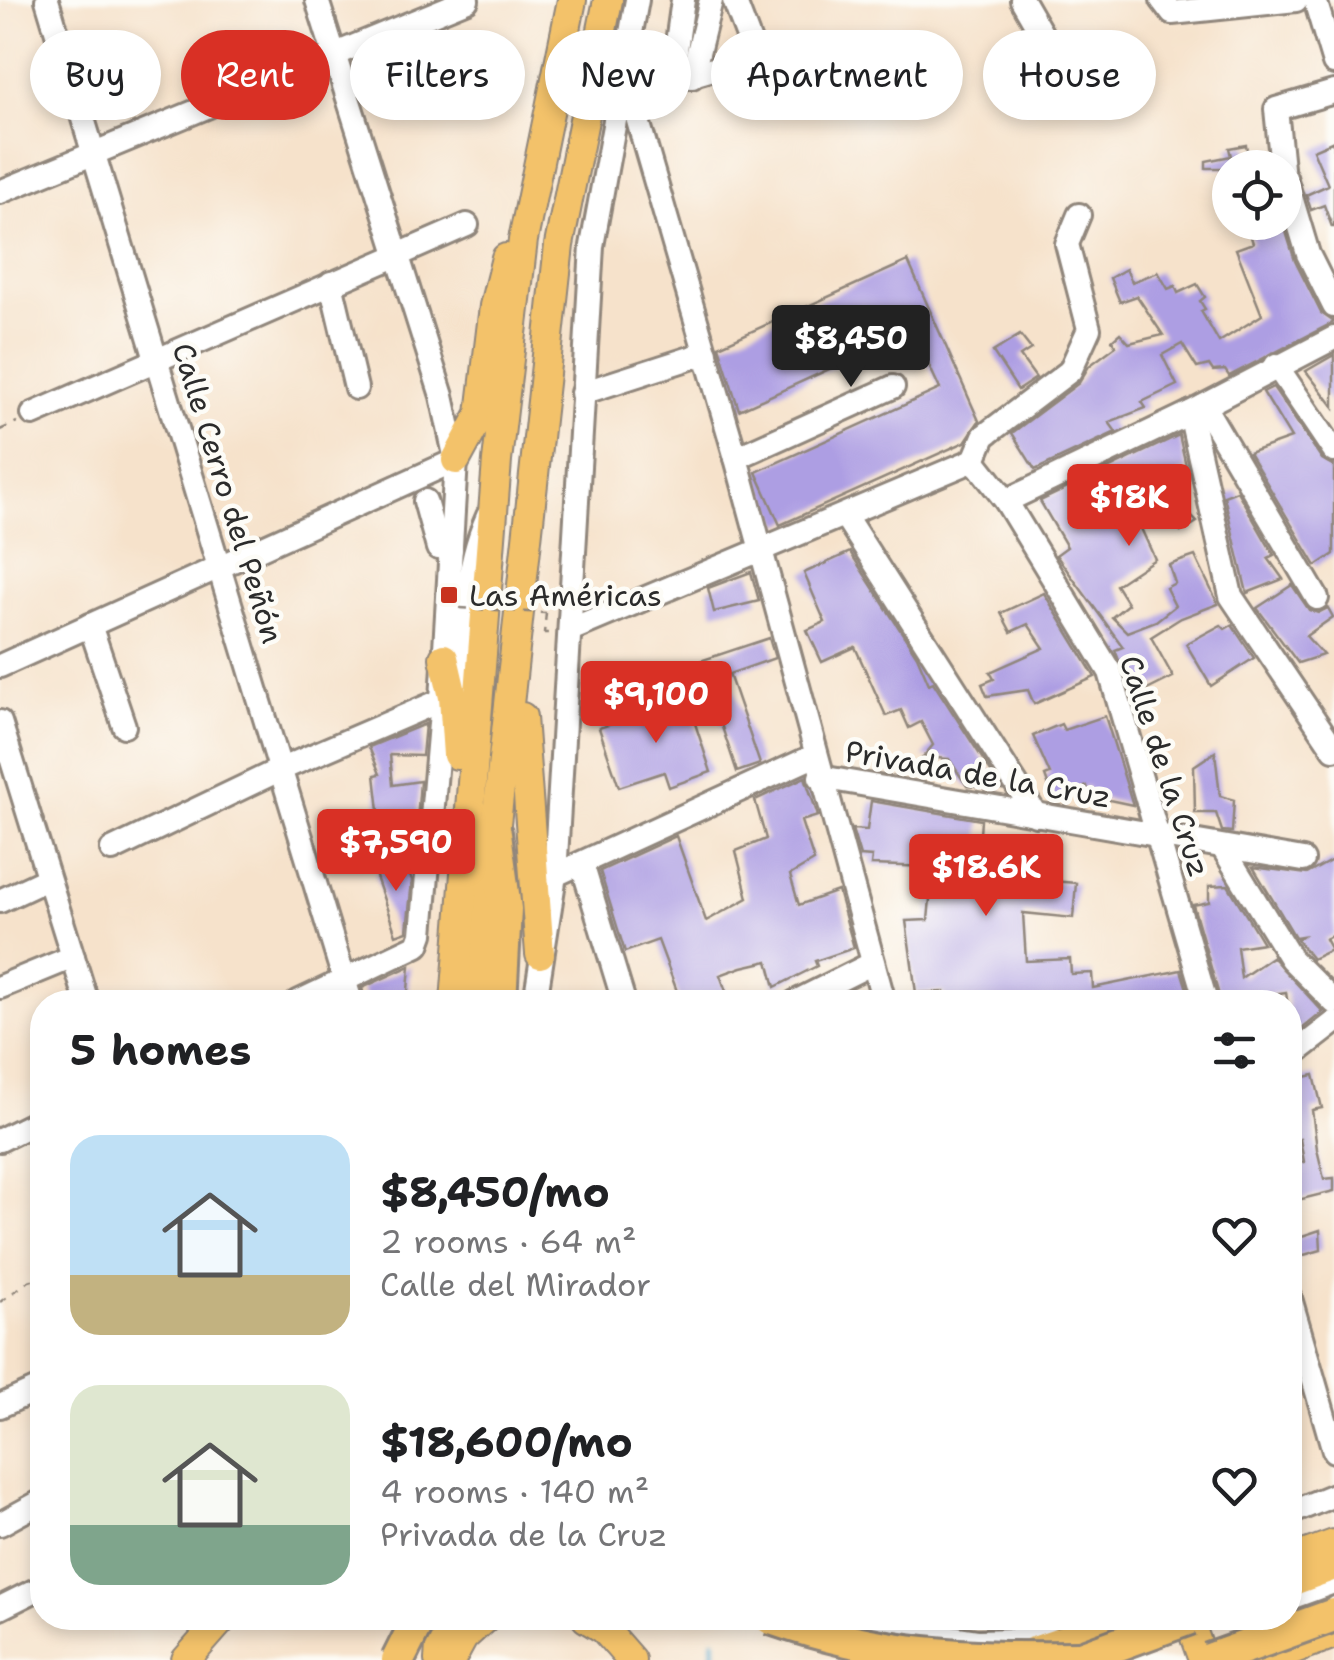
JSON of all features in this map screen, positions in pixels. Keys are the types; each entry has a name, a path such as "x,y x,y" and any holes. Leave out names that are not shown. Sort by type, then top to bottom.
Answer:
{"highway":[{"path":"495,833 505,909 501,990"},
{"path":"1302,1576 1334,1564"},
{"path":"1302,1626 1334,1615"},
{"path":"398,1660 411,1630"},
{"path":"816,1630 898,1652 956,1660 1075,1652 1149,1630"},
{"path":"1206,1660 1291,1630"}],"main road":[{"path":"456,990 493,503 523,240 572,0"},
{"path":"483,990 495,833 560,245 608,0"},
{"path":"456,460 481,414 494,306 512,234 539,162"},
{"path":"517,651 540,954"},
{"path":"444,658 458,742 457,805 463,867"},
{"path":"1302,1556 1334,1544"},
{"path":"186,1660 212,1630"},
{"path":"409,1660 414,1630"},
{"path":"439,1660 441,1630"},
{"path":"450,1660 472,1630"},
{"path":"605,1630 631,1660"},
{"path":"1010,1660 1075,1652 1112,1630"},
{"path":"1194,1630 1206,1660"},
{"path":"1281,1656 1334,1634"}],"street":[{"name":"Calle Cerro del Peñón","path":"47,0 348,990"},
{"path":"317,0 442,396 456,460 442,700 418,946 352,990"},
{"path":"0,192 466,0"},
{"path":"630,30 636,0"},
{"path":"679,30 683,0"},
{"path":"691,60 711,0"},
{"path":"691,76 751,58 752,50 734,0"},
{"path":"1022,0 1039,30"},
{"path":"1167,6 1296,0"},
{"path":"1315,0 1334,63"},
{"path":"1280,150 1276,109 1334,92"},
{"path":"537,990 555,875 592,246 614,120"},
{"path":"638,120 736,458 881,990"},
{"path":"570,630 974,460 984,436 1070,371 1089,330 1067,244 1079,215"},
{"path":"33,414 468,225"},
{"path":"1302,234 1334,306"},
{"path":"331,283 356,388"},
{"path":"1006,501 1197,410 1276,365 1334,338"},
{"path":"582,394 706,353"},
{"path":"1276,365 1334,451"},
{"path":"736,458 893,387"},
{"path":"1197,410 1317,598"},
{"path":"1197,410 1231,596 1334,749"},
{"path":"0,666 456,460"},
{"name":"Calle de la Cruz","path":"974,460 1006,501 1110,672 1203,990"},
{"path":"425,502 438,548 451,549"},
{"path":"845,516 1036,815"},
{"path":"90,625 124,726"},
{"path":"112,850 279,770 442,700"},
{"path":"0,722 83,990"},
{"path":"555,875 817,767"},
{"name":"Privada de la Cruz","path":"817,767 1036,815 1303,860"},
{"path":"1223,848 1291,960 1334,1002"},
{"path":"582,864 620,990"},
{"path":"0,900 48,879"},
{"path":"0,987 73,957"},
{"path":"820,990 873,963"},
{"path":"1302,1048 1334,1023"},
{"path":"0,1140 30,1125"},
{"path":"1302,1354 1334,1451"},
{"path":"0,1406 30,1393"},
{"path":"1302,1509 1334,1495"},
{"path":"3,1516 30,1505"},
{"path":"1302,1594 1334,1582"},
{"path":"0,1608 30,1593"},
{"path":"1302,1610 1334,1598"},
{"path":"904,1630 1075,1652"},
{"path":"1232,1660 1261,1630"}],"path":[{"path":"460,608 546,612 544,633"},
{"path":"0,1302 30,1280"}],"building":[{"path":"1334,141 1332,227 1324,205 1311,210 1306,195 1328,185 1313,150"},
{"path":"1252,240 1289,240 1321,313 1334,322 1229,376 1225,370 1213,371 1209,365 1197,368 1182,344 1162,355 1177,385 1142,402 1146,408 1109,422 1116,432 1035,470 1012,433 1079,383 1089,366 1116,346 1112,340 1120,333 1129,343 1163,335 1137,296 1120,302 1110,278 1126,269 1132,282 1158,272 1168,289 1175,286 1178,293 1197,284 1205,297 1200,301 1205,309 1201,311 1219,342 1262,315 1236,249 1253,243"},
{"path":"908,261 979,421 965,442 780,525 756,472 940,389 913,331 739,410 719,346"},
{"path":"1020,335 1031,349 1020,356 1036,378 1018,390 993,352"},
{"path":"1334,355 1334,407 1306,371"},
{"path":"1273,387 1322,459 1334,466 1334,554 1316,566 1249,453 1291,438 1263,392"},
{"path":"1179,435 1187,470 1178,474 1189,501 1180,505 1197,522 1181,532 1172,510 1140,526 1155,559 1116,585 1128,604 1112,617 1127,632 1156,621 1175,606 1166,588 1175,583 1169,565 1195,556 1218,604 1181,618 1151,637 1173,677 1133,697 1115,650 1123,647 1056,555 1067,547 1040,501"},
{"path":"1237,491 1274,555 1268,558 1283,579 1247,593 1224,496"},
{"path":"850,552 917,656 929,684 933,682 1002,789 967,786 949,759 923,757 933,745 921,722 909,728 901,710 886,716 855,647 822,662 807,630 825,622 804,573"},
{"path":"751,572 759,601 714,612 708,588"},
{"path":"1292,585 1309,610 1318,613 1328,608 1333,617 1306,636 1323,655 1298,663 1257,608"},
{"path":"1044,593 1095,677 1034,704 1028,690 987,696 982,684 994,679 990,672 1044,648 1028,624 1011,632 1001,613"},
{"path":"1221,625 1225,629 1232,625 1254,658 1211,686 1186,644"},
{"path":"769,638 775,658 729,674 760,764 737,772 700,661"},
{"path":"687,699 711,772 669,787 664,772 619,787 599,728"},
{"path":"1105,716 1133,805 1090,796 1087,786 1054,800 1045,776 1050,774 1033,736 1061,724 1064,730"},
{"path":"425,724 422,756 390,755 393,785 420,781 416,834 409,833 411,857 392,858 382,838 375,775 380,774 369,747"},
{"path":"1215,752 1220,796 1234,800 1232,832 1222,831 1216,813 1195,813 1194,766"},
{"path":"805,777 818,816 801,821 814,861 790,875 799,905 838,891 854,948 815,961 817,966 775,987 768,961 720,975 726,990 677,990 658,940 625,952 600,871 676,836 706,921 748,898 736,851 766,839 755,800"},
{"path":"871,801 981,820 977,875 1076,883 1073,918 1023,913 1026,961 1070,959 1071,974 1092,973 1093,988 1181,970 1187,990 916,990 906,921 928,920 933,867 871,865 872,857 860,856 852,829 867,830"},
{"path":"402,859 412,880 407,931 396,935 375,874"},
{"path":"1334,859 1334,935 1325,939 1331,950 1312,959 1297,940 1302,936 1295,937 1253,867 1307,874"},
{"path":"1228,885 1263,943 1237,947 1241,978 1272,957 1323,1012 1302,1029 1302,990 1218,990 1193,905 1209,902 1209,886"},
{"path":"410,966 408,990 362,988"},
{"path":"1314,1075 1322,1108 1312,1110 1317,1149 1324,1179 1334,1178 1334,1191 1302,1199 1304,1162 1302,1078"},
{"path":"1320,1230 1321,1250 1302,1256 1302,1236"}],"waterway":[{"path":"713,1660 714,1640"}],"place":[{"name":"Las Américas","path":"449,595"}]}
